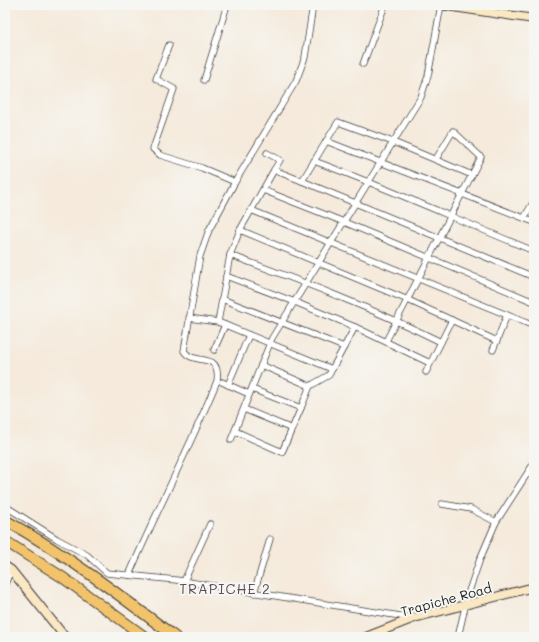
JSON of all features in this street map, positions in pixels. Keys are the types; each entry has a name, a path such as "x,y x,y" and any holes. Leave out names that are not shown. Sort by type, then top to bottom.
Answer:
{"highway":[{"path":"5,520 70,561 137,608 175,637"},
{"path":"5,541 62,577 145,637"}],"street":[{"path":"204,80 227,5"},
{"path":"129,575 151,523 190,444 217,382 217,371 213,364 209,361 188,356 184,351 200,256 209,230 235,182 296,81 305,57 313,5"},
{"path":"363,64 385,5"},
{"path":"231,440 270,344 282,322 421,97 428,76 445,5 534,19"},
{"path":"169,45 156,79 174,89 153,149 160,155 202,168 235,182"},
{"path":"302,181 338,122 436,159 472,175"},
{"path":"386,341 481,157 453,131 436,159"},
{"path":"326,141 534,222"},
{"path":"218,322 230,254 240,230 280,160 267,153"},
{"path":"314,161 369,181 450,217 534,251"},
{"path":"274,170 356,202 534,277"},
{"path":"263,190 344,222 534,302"},
{"path":"524,218 534,201"},
{"path":"251,210 534,326"},
{"path":"240,230 408,300 497,341"},
{"path":"230,254 397,320 441,342"},
{"path":"226,276 355,327 430,363"},
{"path":"222,299 344,347"},
{"path":"493,350 507,315"},
{"path":"189,318 218,322 332,369"},
{"path":"426,372 452,320"},
{"path":"214,350 225,325"},
{"path":"235,431 282,452 310,386 329,375 355,327"},
{"path":"228,385 250,335"},
{"path":"261,365 310,386"},
{"path":"222,382 301,408"},
{"path":"244,409 292,429"},
{"path":"458,637 464,606 480,559 496,522 534,464"},
{"path":"442,504 471,509 496,522"},
{"path":"5,506 57,539 87,554 107,573 184,581 414,618"},
{"path":"184,581 210,524"},
{"path":"254,592 270,539"},
{"path":"5,584 8,568"},
{"path":"8,568 65,637"},
{"name":"Trapiche Road","path":"366,637 414,618 534,587"}],"district":[{"name":"TRAPICHE 2","path":"225,588"}]}
